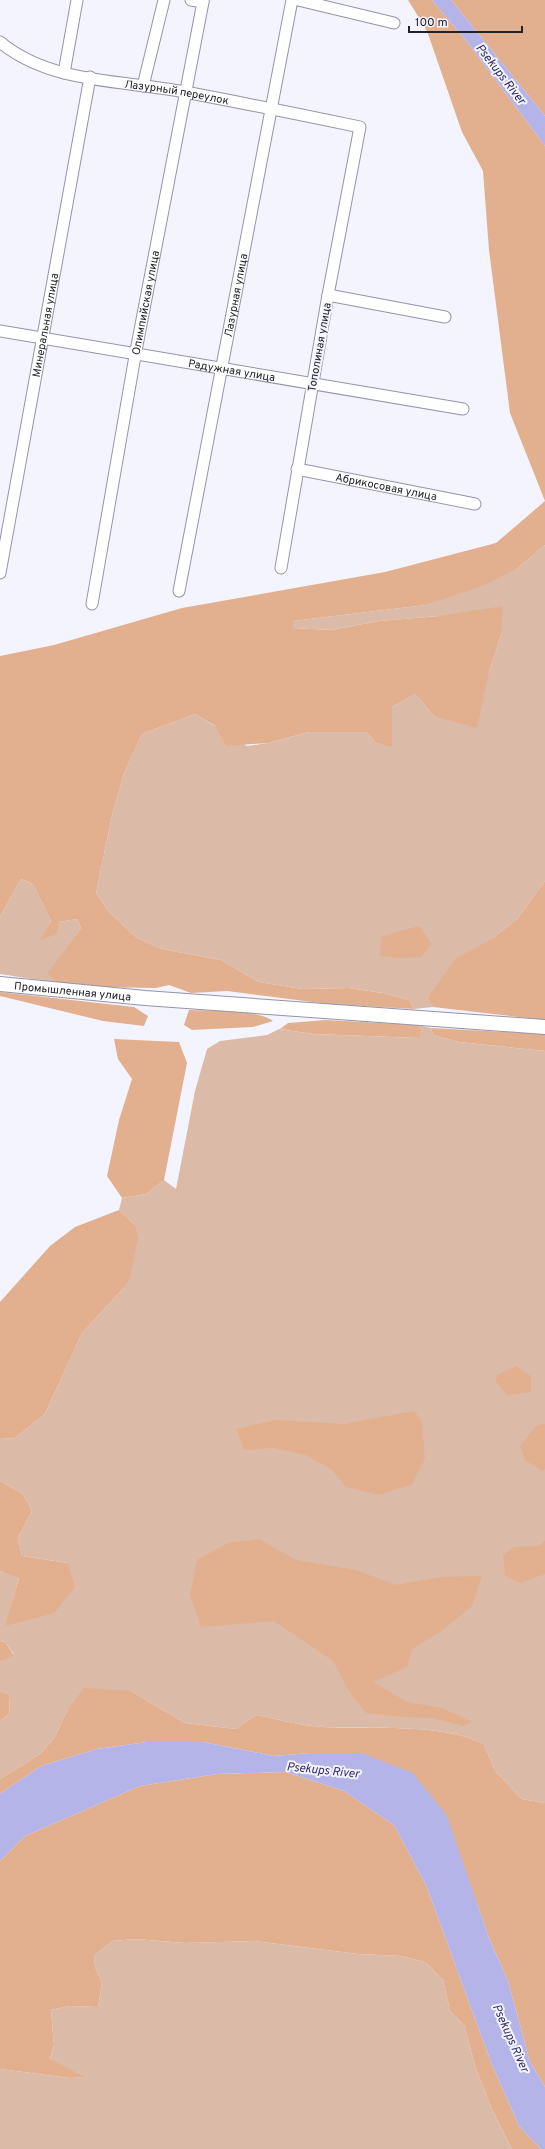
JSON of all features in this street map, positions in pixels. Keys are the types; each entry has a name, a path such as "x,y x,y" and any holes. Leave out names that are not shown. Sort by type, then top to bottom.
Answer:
{"main road":[{"name":"Промышленная улица","path":"0,984 145,998 545,1027"}],"street":[{"path":"64,73 77,0"},
{"path":"143,86 164,0"},
{"path":"191,0 203,1"},
{"name":"Лазурная улица","path":"179,591 292,0"},
{"path":"298,0 394,23"},
{"name":"Олимпийская улица","path":"92,604 135,356 187,92 203,1"},
{"name":"Лазурный переулок","path":"0,42 14,54 38,65 64,73 187,92 360,127"},
{"name":"Минеральная улица","path":"0,572 90,78"},
{"name":"Тополиная улица","path":"281,568 312,384 360,127"},
{"path":"328,295 445,317"},
{"name":"Радужная улица","path":"0,331 135,356 463,409"},
{"name":"Абрикосовая улица","path":"297,469 475,504"}],"shaded area":[{"path":"408,0 432,0 468,43 545,146 545,501 510,413 489,250 483,171 462,132 427,31"},
{"path":"451,0 545,0 545,116"},
{"path":"545,501 545,545 518,568 485,585 426,605 293,621 293,628 331,630 379,621 439,616 503,606 501,634 489,673 477,728 434,716 415,694 392,707 392,747 376,743 366,732 309,732 268,743 226,746 215,726 195,714 142,734 124,773 112,816 96,893 109,912 137,938 162,949 221,960 259,982 302,989 349,988 383,993 409,1000 414,1009 328,1004 227,991 191,993 169,985 156,988 88,987 57,983 47,974 81,928 77,919 59,922 57,934 40,940 51,921 33,884 21,879 0,917 0,656 54,645 182,608 385,572 496,543"},
{"path":"545,545 545,881 517,919 493,938 427,999 433,1007 414,1009 409,1000 383,993 349,988 302,989 259,982 221,960 162,949 137,938 109,912 96,893 112,816 124,773 142,734 195,714 247,746 268,743 309,732 366,732 376,743 392,746 392,707 415,694 434,716 489,673 501,634 439,616 379,621 331,630 293,628 293,621 426,605 518,568"},
{"path":"21,879 33,884 51,921 41,940 59,922 77,919 81,928 48,974 57,983 0,974 0,917"},
{"path":"545,881 545,1020 433,1007 427,999 455,959 493,938 517,919"},
{"path":"419,926 432,944 421,957 399,958 380,956 382,936"},
{"path":"0,992 134,1007 148,1016 144,1026 103,1021 0,996"},
{"path":"189,1010 256,1014 273,1021 253,1027 192,1030 184,1025"},
{"path":"326,1020 418,1025 422,1030 419,1038 313,1034 280,1029 288,1023"},
{"path":"418,1025 431,1028 433,1035 459,1042 545,1051 545,1803 522,1799 495,1771 484,1744 466,1737 447,1732 405,1728 342,1728 315,1726 256,1715 236,1729 185,1723 131,1691 68,1709 54,1738 40,1754 0,1779 0,1721 9,1714 10,1695 0,1691 0,1662 14,1654 5,1642 0,1641 0,1571 19,1577 6,1626 68,1563 22,1556 18,1538 32,1511 23,1494 0,1481 0,1439 15,1438 45,1414 82,1333 129,1282 135,1225 119,1210 122,1198 146,1194 164,1180 176,1189 195,1091 207,1049 220,1041 267,1035 279,1029 313,1034 418,1038 422,1030"},
{"path":"431,1028 545,1034 545,1051 459,1042 433,1035"},
{"path":"114,1039 179,1042 187,1063 164,1180 146,1194 122,1198 107,1176 119,1120 132,1079 118,1059"},
{"path":"119,1210 135,1225 138,1238 129,1282 82,1333 45,1414 15,1438 0,1439 0,1302 50,1246 75,1227"},
{"path":"516,1366 531,1376 531,1392 508,1395 496,1382 497,1375"},
{"path":"414,1411 422,1421 425,1459 412,1484 379,1495 346,1487 332,1470 306,1455 274,1448 244,1450 236,1429 276,1420 344,1424"},
{"path":"545,1424 545,1469 542,1471 525,1460 520,1446 537,1425"},
{"path":"0,1481 23,1494 32,1511 18,1538 22,1556 68,1563 75,1587 54,1613 5,1626 19,1578 0,1571"},
{"path":"259,1539 296,1560 356,1570 396,1585 441,1577 482,1576 472,1606 443,1630 412,1649 407,1667 373,1682 407,1702 442,1708 472,1722 463,1726 433,1718 402,1717 366,1713 350,1693 333,1661 274,1621 201,1627 190,1595 197,1560 228,1543"},
{"path":"545,1540 545,1574 520,1583 505,1576 503,1555 514,1547 540,1546"},
{"path":"0,1641 5,1642 14,1655 0,1662"},
{"path":"84,1688 131,1691 185,1723 236,1729 256,1715 315,1726 342,1728 405,1728 447,1732 484,1744 495,1771 522,1799 545,1803 545,2087 530,2062 508,1981 489,1938 469,1881 361,1753 309,1753 274,1756 203,1742 147,1742 97,1749 41,1766 0,1794 0,1779 40,1754 54,1738 68,1709"},
{"path":"0,1691 10,1695 9,1714 0,1721"},
{"path":"286,1772 344,1791 394,1825 426,1885 491,2062 519,2126 541,2149 512,2149 491,2107 476,2069 464,2025 450,2011 443,1980 425,1962 401,1956 358,1954 254,1941 185,1943 136,1939 112,1941 94,1956 95,1967 102,1983 98,2007 69,2006 51,2010 54,2045 50,2059 85,2077 70,2078 0,2069 0,1861 25,1836 140,1786 217,1774"},
{"path":"136,1939 185,1943 254,1941 358,1954 401,1956 425,1962 443,1980 450,2011 464,2025 476,2069 491,2107 512,2149 0,2149 0,2069 70,2078 84,2077 50,2060 54,2045 51,2010 69,2006 98,2007 102,1983 95,1967 94,1956 112,1941"}],"water":[{"name":"Psekups River","path":"432,0 451,0 545,116 545,146 468,43"},
{"name":"Psekups River","path":"147,1742 203,1742 274,1756 309,1753 361,1753 413,1773 447,1816 489,1938 508,1981 530,2062 545,2087 545,2149 541,2149 519,2126 491,2062 426,1885 394,1825 344,1791 286,1772 217,1774 140,1786 25,1836 0,1861 0,1794 41,1766 97,1749"}]}
